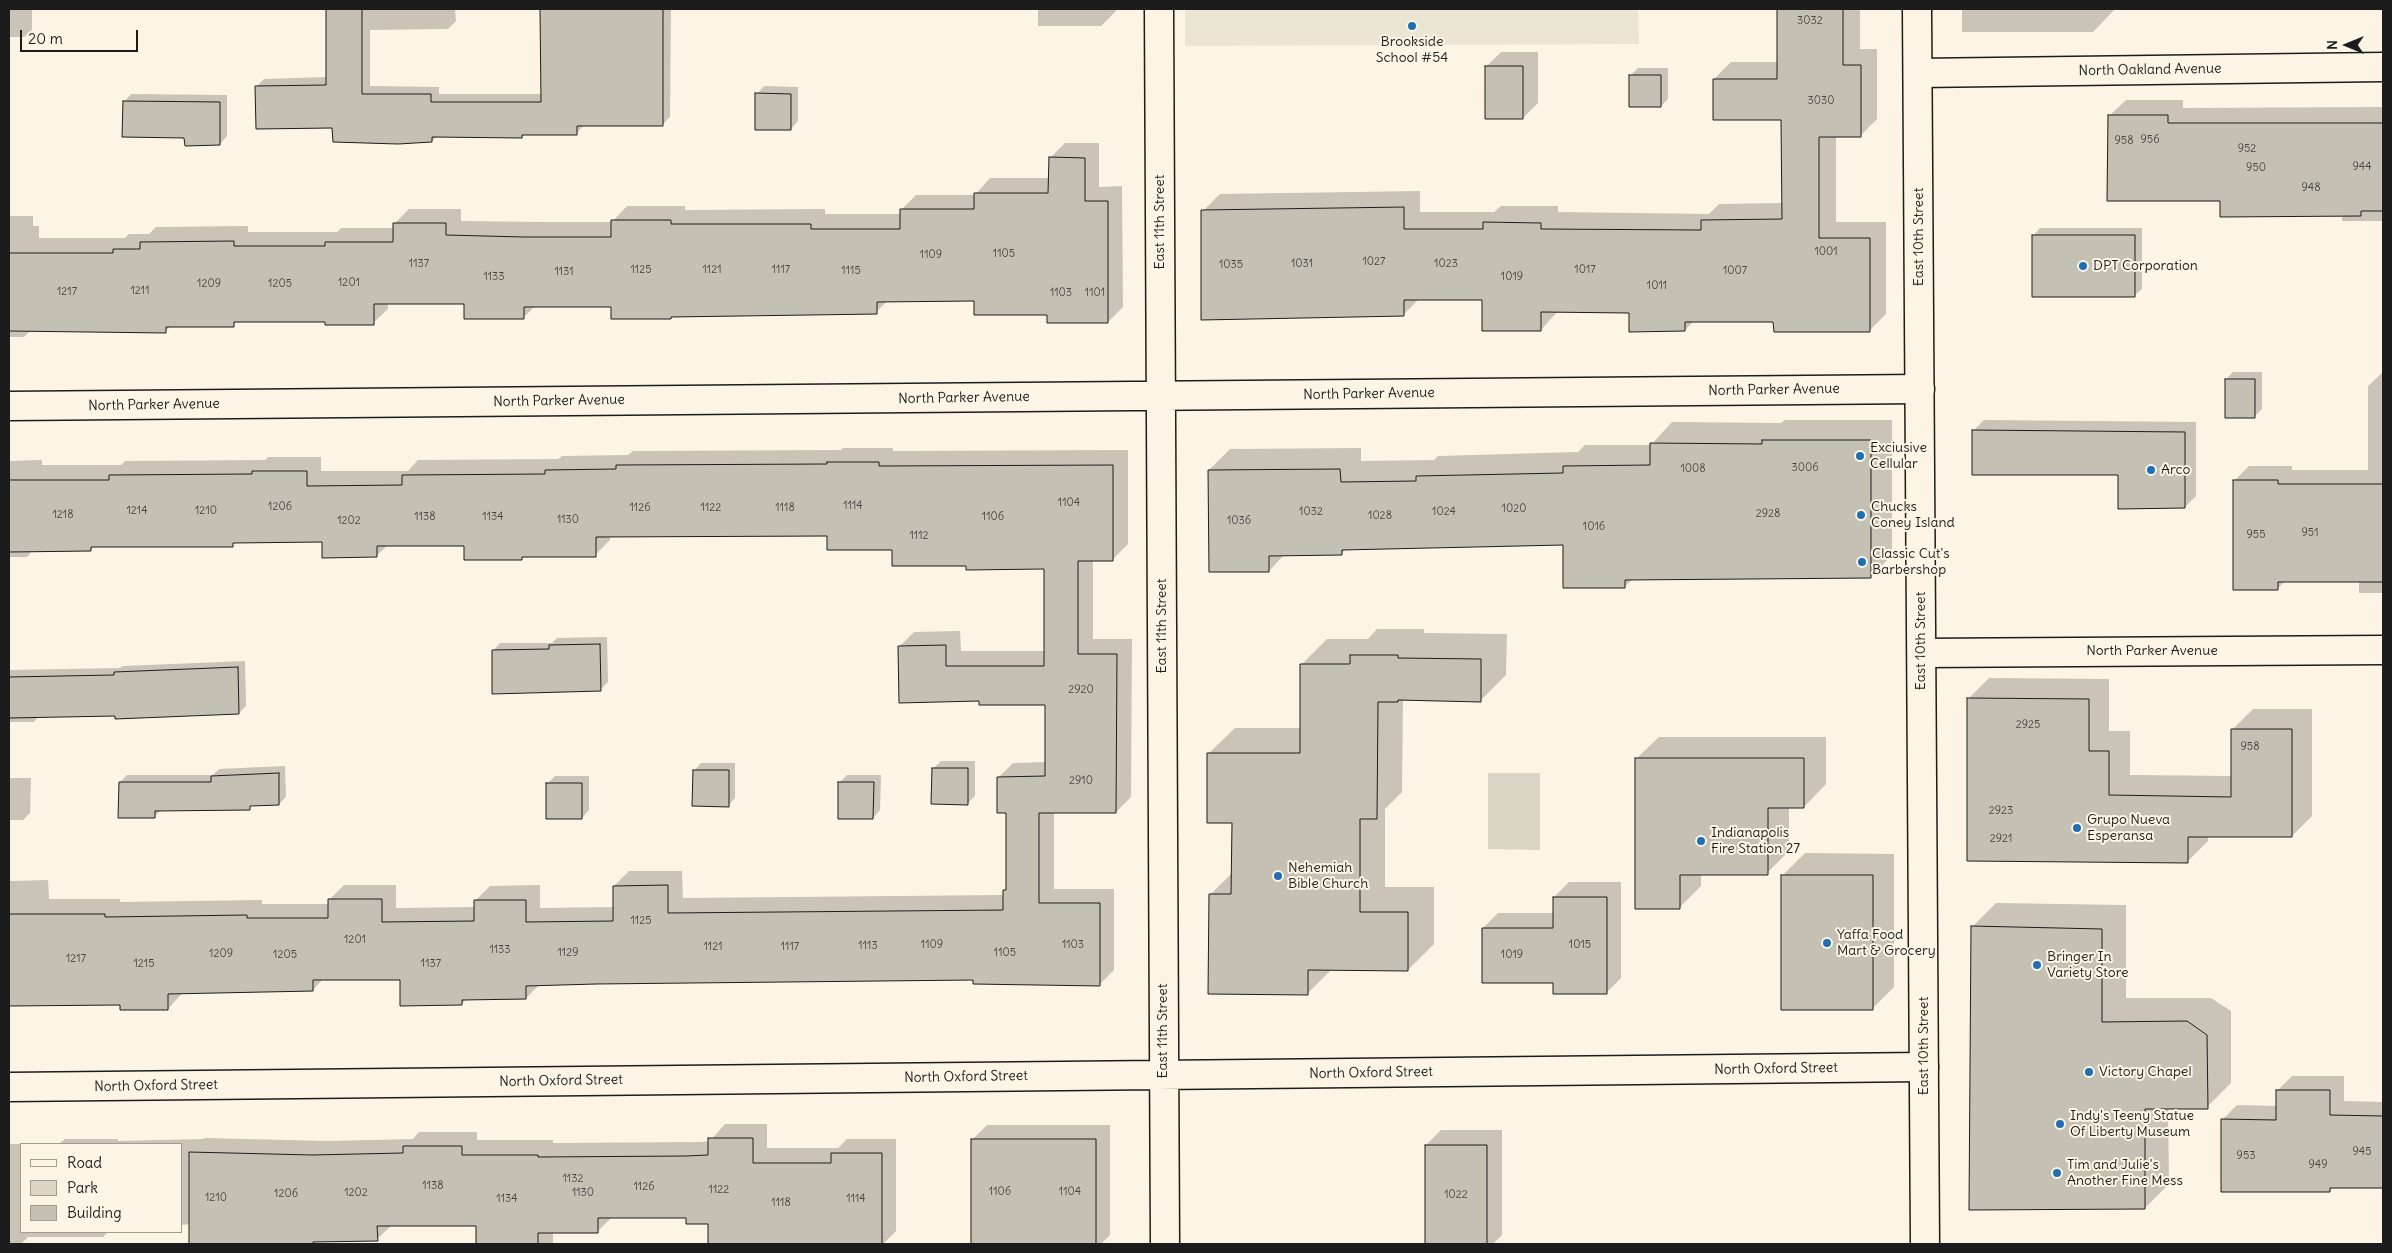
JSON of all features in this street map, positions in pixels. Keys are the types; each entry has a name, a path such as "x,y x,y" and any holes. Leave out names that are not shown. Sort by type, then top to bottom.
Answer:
{"street":[{"name":"East 11th Street","path":"1159,9 1165,1244"},
{"name":"East 10th Street","path":"1917,9 1925,1244"},
{"name":"North Oakland Avenue","path":"1918,73 2383,67"},
{"name":"North Parker Avenue","path":"9,406 1920,389"},
{"name":"North Parker Avenue","path":"1922,653 2383,650"},
{"name":"North Oxford Street","path":"9,1087 1924,1068"}],"shaded area":[{"name":"Brookside School #54","path":"1185,9 1638,9 1639,44 1185,46"}],"green space":[{"path":"1488,773 1540,773 1540,850 1488,849"}],"building":[{"path":"326,9 362,9 362,94 431,94 431,102 541,102 540,9 663,9 663,126 577,126 577,135 522,135 522,138 432,137 432,142 398,144 333,142 332,128 256,129 255,86 326,85"},
{"path":"1777,9 1843,9 1843,65 1861,65 1861,137 1819,137 1819,238 1870,238 1870,332 1774,332 1773,322 1685,322 1685,331 1629,332 1629,313 1541,312 1541,331 1482,331 1482,300 1404,300 1404,316 1201,320 1201,210 1404,207 1404,229 1483,229 1483,222 1541,223 1541,229 1701,230 1701,220 1782,219 1781,120 1713,120 1713,79 1777,79"},
{"path":"1485,66 1523,66 1523,119 1485,119"},
{"path":"1629,75 1661,75 1661,107 1629,107"},
{"path":"755,93 791,94 791,130 755,130"},
{"path":"123,101 220,102 220,145 185,146 184,138 122,137"},
{"path":"2108,115 2168,115 2168,123 2383,123 2383,211 2361,211 2361,216 2220,217 2220,201 2107,201"},
{"path":"1049,157 1085,158 1085,201 1108,201 1108,323 1047,323 1047,315 974,315 974,301 877,302 877,314 671,317 671,319 611,319 611,307 524,307 524,319 464,319 464,304 374,304 374,325 325,325 325,322 234,322 234,327 166,327 166,333 9,331 9,253 113,253 113,249 140,249 140,242 234,241 234,246 325,246 325,242 393,242 393,223 446,223 446,235 524,237 611,237 611,220 671,220 671,224 811,224 811,229 900,229 900,209 974,209 974,193 1048,193"},
{"name":"DPT Corporation","path":"2032,235 2135,235 2135,297 2032,297"},
{"path":"2225,379 2255,379 2255,418 2225,418"},
{"path":"1972,430 2185,432 2185,508 2118,509 2118,475 1972,475"},
{"path":"1762,440 1871,440 1871,578 1625,580 1625,588 1563,588 1563,545 1342,550 1342,555 1269,556 1269,572 1209,572 1208,470 1340,469 1341,482 1416,481 1416,476 1563,473 1563,466 1650,465 1650,443 1762,444"},
{"path":"827,462 879,462 879,466 1113,465 1113,561 1078,561 1078,654 1117,654 1116,813 1039,813 1039,903 1100,903 1100,986 973,984 973,980 526,986 526,999 462,1000 462,1005 400,1006 400,980 313,980 313,991 168,994 168,1010 120,1010 120,1005 9,1006 9,914 105,914 105,917 247,915 247,918 328,918 328,899 382,899 382,922 474,921 474,900 526,900 526,922 613,921 613,886 668,885 668,913 1003,910 1003,890 1006,890 1006,813 997,813 997,777 1045,776 1045,705 979,705 979,701 899,703 898,646 946,645 946,666 1044,666 1044,569 966,570 966,566 892,566 892,550 827,550 827,536 596,537 596,557 522,557 522,560 464,560 464,546 377,546 377,557 322,558 322,542 233,543 233,547 91,547 91,551 9,552 9,480 109,480 109,475 252,474 252,471 307,471 307,486 402,485 402,475 545,474 545,470 616,469 616,465 827,464"},
{"path":"2233,480 2278,480 2278,484 2383,484 2383,582 2278,582 2278,590 2233,590"},
{"path":"600,644 601,691 492,694 492,650 549,649 549,645"},
{"name":"Nehemiah Bible Church","path":"1350,655 1398,655 1398,658 1481,659 1481,702 1398,700 1398,702 1378,702 1377,819 1360,819 1360,912 1408,912 1408,971 1308,970 1308,995 1208,994 1209,894 1231,894 1232,823 1207,823 1207,753 1300,753 1300,664 1350,664"},
{"path":"238,667 239,714 115,719 115,716 9,718 9,677 114,675 114,672"},
{"path":"1967,698 2089,699 2089,751 2109,751 2109,795 2231,797 2231,729 2292,729 2292,837 2188,837 2188,863 1967,861"},
{"name":"Indianapolis Fire Station 27","path":"1635,758 1804,758 1804,808 1768,808 1768,875 1680,875 1680,909 1635,909"},
{"path":"932,768 968,768 968,805 931,804"},
{"path":"693,770 729,770 729,807 692,806"},
{"path":"279,773 279,805 250,806 250,810 155,811 155,818 118,818 119,782 211,782 211,776"},
{"path":"838,782 874,782 873,819 838,819"},
{"path":"546,783 582,783 582,819 546,819"},
{"name":"Yaffa Food Mart & Grocery","path":"1781,875 1873,875 1873,1010 1781,1010"},
{"path":"1553,897 1607,897 1607,994 1553,994 1553,983 1482,983 1482,928 1553,928"},
{"path":"1971,926 2102,929 2102,1022 2187,1021 2207,1035 2208,1109 2145,1109 2145,1209 1969,1210"},
{"path":"2276,1090 2330,1090 2330,1115 2383,1116 2383,1188 2330,1188 2330,1192 2221,1192 2221,1119 2276,1120"},
{"path":"708,1138 753,1138 753,1163 831,1163 831,1153 882,1153 882,1244 708,1244 708,1224 686,1224 686,1218 598,1218 598,1233 538,1233 538,1244 476,1244 476,1226 377,1226 378,1241 313,1242 313,1244 189,1244 189,1152 312,1155 403,1153 403,1146 462,1146 462,1155 538,1155 538,1157 686,1156 708,1155"},
{"path":"971,1139 1096,1139 1096,1244 971,1244"},
{"path":"1425,1145 1487,1145 1487,1244 1425,1244"}],"place":[{"name":"Brookside School #54","path":"1412,26"},
{"name":"DPT Corporation","path":"2083,266"},
{"name":"Exciusive Cellular","path":"1860,456"},
{"name":"Arco","path":"2151,470"},
{"name":"Chucks Coney Island","path":"1861,515"},
{"name":"Classic Cut's Barbershop","path":"1862,562"},
{"name":"Grupo Nueva Esperansa","path":"2077,828"},
{"name":"Indianapolis Fire Station 27","path":"1701,841"},
{"name":"Nehemiah Bible Church","path":"1278,876"},
{"name":"Yaffa Food Mart & Grocery","path":"1827,943"},
{"name":"Bringer In Variety Store","path":"2037,965"},
{"name":"Victory Chapel","path":"2089,1072"},
{"name":"Indy's Teeny Statue Of Liberty Museum","path":"2060,1124"},
{"name":"Tim and Julie's Another Fine Mess","path":"2057,1173"}]}
